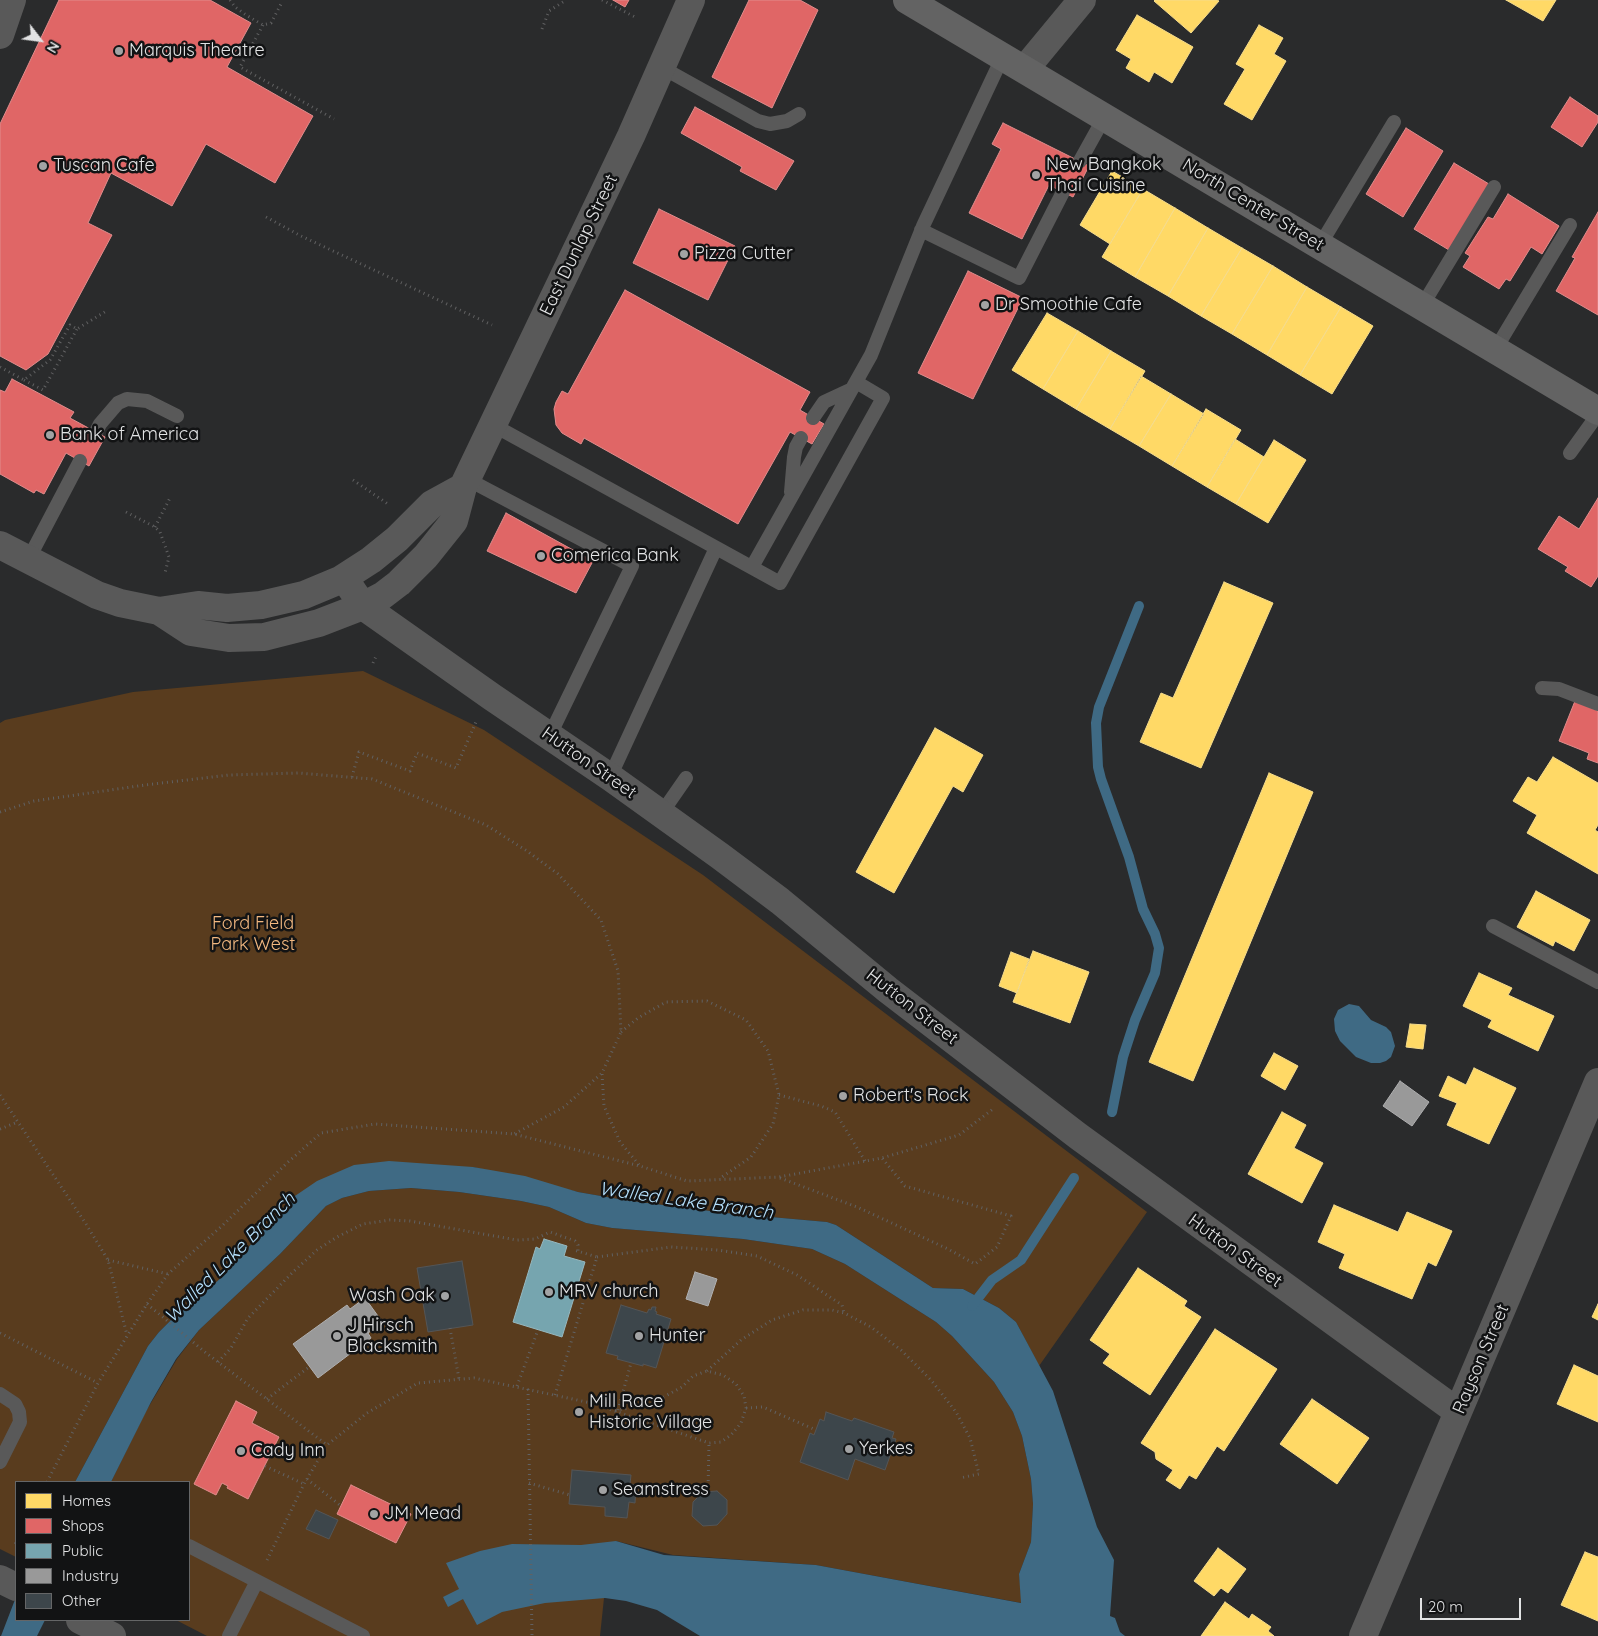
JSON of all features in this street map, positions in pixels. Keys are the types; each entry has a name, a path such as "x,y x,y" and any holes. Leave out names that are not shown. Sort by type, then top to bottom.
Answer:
{"main road":[{"name":"North Center Street","path":"907,0 1105,116 1598,412"}],"street":[{"path":"0,35 12,0"},
{"name":"East Dunlap Street","path":"363,606 382,596 399,583 426,556 454,521 465,483 631,136 691,0"},
{"path":"1014,63 1082,0"},
{"path":"0,545 97,595 120,603 159,611 198,605 227,608 261,605 304,595 344,578 371,560 397,539 432,504 465,483"},
{"name":"Hutton Street","path":"344,578 363,606 610,777 780,901 888,990 1130,1174 1458,1412"},
{"path":"159,611 191,632 229,638 264,637 292,631 363,606"},
{"name":"Rayson Street","path":"1363,1636 1598,1082"},
{"path":"82,1621 112,1636"}],"lane":[{"path":"752,567 871,355 921,230 1014,63"},
{"path":"661,67 758,121 770,124 787,121 799,114"},
{"path":"1080,161 1105,116"},
{"path":"1320,245 1394,122"},
{"path":"1422,306 1494,187"},
{"path":"921,230 1019,278 1063,192"},
{"path":"1496,350 1570,225"},
{"path":"813,418 824,402 854,385"},
{"path":"493,425 780,583 883,398 854,385"},
{"path":"96,432 118,403 127,398 147,401 177,416"},
{"path":"1570,453 1598,412"},
{"path":"790,500 795,452 801,438"},
{"path":"28,560 80,461"},
{"path":"465,483 632,566 550,735"},
{"path":"610,777 716,548"},
{"path":"1542,688 1559,689 1598,704"},
{"path":"661,814 686,778"},
{"path":"1493,926 1598,982"},
{"path":"0,1394 15,1404 19,1412 20,1422 0,1462"},
{"path":"190,1547 363,1636"},
{"path":"229,1636 257,1581"}],"path":[{"path":"230,0 246,15 263,25 271,23 280,4"},
{"path":"542,29 549,11 566,0"},
{"path":"602,0 635,17"},
{"path":"263,25 240,67 334,120"},
{"path":"266,217 301,236 492,325"},
{"path":"0,366 44,390 77,329 108,310"},
{"path":"24,380 50,360 70,325 77,329"},
{"path":"353,480 391,506"},
{"path":"156,526 170,498"},
{"path":"126,512 156,526 168,550 169,557 165,573"},
{"path":"352,777 359,752 410,771 417,753 456,768 476,722"},
{"path":"0,812 34,801 228,775 298,773 372,779 486,825 527,851 558,874 601,920 618,971 621,1032"},
{"path":"514,1134 564,1107 602,1073 621,1032 638,1018 666,1002 707,1001 746,1020 768,1051 779,1095 773,1124 750,1157 719,1180"},
{"path":"602,1073 604,1106 620,1142 640,1166"},
{"path":"48,1481 98,1383 127,1335 168,1274 223,1226 287,1163 320,1134 374,1124 514,1134 640,1166 687,1181 779,1177 882,1158 959,1135 1020,1090"},
{"path":"0,1095 108,1260 127,1335"},
{"path":"779,1095 821,1106 835,1112 865,1161"},
{"path":"0,1129 18,1122"},
{"path":"779,1177 857,1207 948,1249 975,1264 998,1247 1011,1216 905,1186 882,1158"},
{"path":"218,1362 231,1348 248,1318 317,1250 363,1224 390,1220 410,1221 517,1240 534,1239 550,1232 575,1241 578,1245 576,1251 597,1257 671,1247 718,1250 757,1256 806,1280 842,1305 844,1313"},
{"path":"554,1395 597,1257"},
{"path":"108,1260 168,1274"},
{"path":"147,1304 205,1352 327,1445"},
{"path":"707,1372 741,1340 772,1320 803,1310 832,1310 844,1313 871,1327 901,1350 932,1380 956,1412 970,1438 980,1474 960,1478"},
{"path":"450,1328 458,1379"},
{"path":"517,1386 538,1330"},
{"path":"0,1333 98,1383"},
{"path":"615,1410 631,1363"},
{"path":"267,1399 309,1367"},
{"path":"257,1581 304,1484 327,1445 367,1413 418,1383 474,1378 517,1386 615,1410 710,1443 721,1442 731,1435 741,1423 746,1408 744,1396 736,1384 723,1375 707,1372 693,1376 682,1388 651,1404 615,1410"},
{"path":"528,1389 532,1636"},
{"path":"746,1408 763,1407 816,1430"},
{"path":"708,1492 710,1443"},
{"path":"265,1466 304,1484"},
{"path":"307,1479 341,1506"},
{"path":"529,1483 570,1495"}],"green space":[{"name":"Ford Field Park West","path":"363,671 484,730 703,875 1147,1212 1039,1366 1016,1322 999,1308 963,1289 933,1288 836,1225 827,1222 726,1213 624,1200 578,1192 473,1167 292,1198 222,1277 172,1319 148,1346 76,1481 15,1481 15,1556 0,1549 0,723 5,720 133,692"},
{"name":"Mill Race Historic Village","path":"411,1188 459,1192 521,1201 549,1207 586,1223 612,1228 743,1239 812,1249 845,1264 936,1322 952,1336 994,1382 1013,1412 1022,1436 1031,1479 1033,1504 1031,1542 1019,1574 1022,1603 816,1565 673,1555 616,1541 604,1598 600,1636 207,1636 178,1621 190,1621 190,1481 111,1481 145,1413 177,1359 199,1330 280,1254 326,1206 342,1198 369,1191"}],"water":[{"path":"1349,1004 1359,1006 1371,1020 1386,1027 1391,1032 1395,1046 1391,1057 1386,1061 1371,1063 1356,1057 1340,1041 1335,1031 1334,1019 1338,1010"},
{"path":"389,1161 473,1167 525,1176 578,1192 624,1200 726,1213 827,1222 836,1225 933,1288 963,1289 999,1308 1016,1322 1053,1391 1097,1527 1114,1560 1110,1616 1115,1618 1120,1632 1125,1636 700,1636 657,1610 626,1601 605,1598 545,1603 502,1612 477,1625 463,1599 448,1607 443,1597 459,1589 446,1563 480,1551 512,1544 581,1545 616,1541 664,1555 816,1565 1021,1603 1019,1574 1031,1542 1033,1504 1031,1479 1022,1436 1013,1412 994,1382 952,1336 936,1322 845,1264 812,1249 743,1239 612,1228 586,1223 549,1207 521,1201 459,1192 411,1188 369,1191 342,1198 326,1206 280,1254 199,1330 176,1359 151,1402 112,1481 76,1481 148,1346 159,1332 222,1277 292,1198 317,1181 354,1165"},
{"path":"15,1600 15,1621 44,1621 37,1636 1,1636"}],"building: Homes":[{"path":"1155,0 1217,0 1219,1 1191,33"},
{"path":"1506,0 1556,0 1543,21"},
{"path":"1137,15 1193,47 1172,83 1154,72 1149,82 1126,68 1131,59 1116,50"},
{"path":"1259,25 1283,38 1274,54 1286,61 1252,120 1224,104 1245,69 1236,64"},
{"path":"1112,171 1143,189 1110,244 1080,225"},
{"path":"1143,189 1175,208 1135,277 1102,257"},
{"path":"1175,208 1208,228 1168,296 1135,277"},
{"path":"1208,228 1242,248 1201,316 1168,296"},
{"path":"1242,248 1273,266 1232,334 1201,316"},
{"path":"1273,266 1307,287 1267,355 1232,334"},
{"path":"1307,287 1341,307 1300,375 1267,355"},
{"path":"1341,307 1373,326 1332,394 1300,375"},
{"path":"1047,313 1078,331 1043,389 1012,370"},
{"path":"1078,331 1111,351 1076,409 1043,389"},
{"path":"1111,351 1145,371 1110,429 1076,409"},
{"path":"1141,376 1171,394 1139,446 1110,429"},
{"path":"1171,394 1204,414 1172,466 1139,446"},
{"path":"1206,409 1241,430 1207,487 1172,466"},
{"path":"1235,439 1264,457 1236,504 1207,487"},
{"path":"1274,440 1306,460 1268,523 1236,504"},
{"path":"1224,582 1273,603 1201,768 1140,742 1161,693 1173,698"},
{"path":"935,728 983,755 963,792 953,786 894,893 856,872"},
{"path":"1553,757 1598,783 1598,825 1595,830 1598,832 1598,874 1527,833 1537,815 1513,801 1528,777 1537,782"},
{"path":"1269,773 1313,792 1193,1081 1149,1062"},
{"path":"1536,891 1590,920 1574,951 1555,941 1553,946 1517,927"},
{"path":"1033,951 1089,972 1070,1023 1013,1002"},
{"path":"1011,952 1029,959 1017,993 999,986"},
{"path":"1479,973 1512,988 1508,995 1554,1016 1538,1051 1488,1027 1492,1020 1463,1006"},
{"path":"1410,1024 1426,1025 1423,1049 1406,1047"},
{"path":"1274,1053 1298,1066 1285,1090 1261,1076"},
{"path":"1474,1068 1516,1088 1489,1144 1447,1125 1457,1103 1439,1096 1448,1076 1466,1085"},
{"path":"1282,1112 1306,1125 1294,1148 1323,1163 1302,1203 1248,1174"},
{"path":"1334,1205 1398,1232 1407,1212 1452,1231 1436,1266 1428,1262 1412,1299 1339,1268 1345,1254 1318,1242"},
{"path":"1138,1268 1187,1301 1184,1306 1201,1317 1150,1395 1103,1363 1110,1354 1090,1340"},
{"path":"1598,1304 1598,1320 1592,1317"},
{"path":"1215,1329 1277,1369 1224,1451 1217,1446 1196,1479 1189,1475 1180,1489 1166,1480 1173,1470 1156,1459 1155,1452 1141,1443"},
{"path":"1574,1365 1598,1376 1598,1422 1557,1404"},
{"path":"1312,1399 1369,1438 1337,1484 1280,1444"},
{"path":"1218,1548 1246,1569 1228,1593 1221,1588 1214,1596 1194,1581"},
{"path":"1585,1552 1598,1557 1598,1621 1561,1605"},
{"path":"1225,1602 1249,1619 1252,1614 1271,1627 1268,1631 1274,1636 1201,1636"}],"building: Shops":[{"path":"59,0 210,0 251,23 227,67 313,116 275,183 206,144 172,206 111,173 88,223 112,235 48,354 26,370 0,356 0,124"},
{"path":"613,0 629,0 625,7"},
{"path":"749,0 800,0 818,10 772,108 712,77"},
{"path":"1570,97 1598,116 1598,122 1582,147 1551,127"},
{"path":"695,107 794,161 776,190 740,171 742,167 681,133"},
{"name":"New Bangkok Thai Cuisine","path":"1003,123 1089,166 1073,197 1049,185 1022,239 969,213 1001,149 992,144"},
{"path":"1406,128 1443,151 1403,217 1366,194"},
{"path":"1454,163 1489,184 1449,250 1414,229"},
{"path":"1508,194 1559,226 1542,254 1531,247 1510,281 1506,279 1499,289 1463,267 1470,256 1465,253 1488,217 1493,219"},
{"name":"Pizza Cutter","path":"659,209 735,246 708,300 633,263"},
{"path":"1598,212 1598,315 1556,291 1575,258 1572,257"},
{"path":"968,271 1023,298 973,399 918,373"},
{"path":"625,290 810,392 800,410 824,424 812,444 790,432 738,524 584,438 581,444 562,433 556,425 554,409 556,402 562,391 568,394"},
{"name":"Bank of America","path":"12,379 74,412 70,418 105,437 89,466 66,453 44,494 36,490 34,493 0,474 0,390 5,392"},
{"path":"1598,498 1598,576 1591,587 1565,571 1568,567 1538,549 1559,516 1579,529"},
{"name":"Comerica Bank","path":"506,513 593,561 576,593 487,551"},
{"path":"1575,701 1598,711 1598,763 1587,759 1589,753 1559,741"},
{"name":"Cady Inn","path":"236,1401 257,1412 252,1423 279,1437 248,1499 227,1488 228,1486 222,1483 216,1495 194,1484"},
{"name":"JM Mead","path":"351,1485 411,1514 396,1543 337,1514"}],"building: Public":[{"name":"MRV church","path":"544,1239 567,1246 564,1256 585,1262 562,1337 513,1322 536,1247 540,1249"}],"building: Industry":[{"path":"1400,1081 1429,1102 1412,1126 1383,1106"},
{"path":"695,1272 717,1279 708,1306 686,1299"},
{"name":"J Hirsch Blacksmith","path":"365,1298 383,1323 368,1333 371,1338 318,1378 293,1344 347,1305 350,1309"}],"building: Other":[{"name":"Wash Oak","path":"462,1261 473,1325 428,1332 417,1268"},
{"name":"Hunter","path":"621,1305 647,1313 652,1307 656,1307 656,1314 671,1319 656,1368 617,1359 618,1356 606,1353"},
{"name":"Yerkes","path":"826,1412 852,1421 854,1418 894,1432 892,1438 896,1439 885,1470 855,1459 848,1480 800,1462 810,1433 814,1435 820,1419 824,1421"},
{"name":"Seamstress","path":"572,1470 631,1475 630,1484 636,1485 635,1503 629,1502 627,1518 605,1516 605,1507 569,1504"},
{"path":"717,1491 727,1500 727,1514 717,1525 703,1526 692,1516 693,1502 703,1492"},
{"path":"316,1510 338,1520 329,1539 306,1529"}],"waterway":[{"path":"1112,1112 1123,1057 1135,1020 1155,973 1159,948 1155,934 1143,909 1129,857 1098,767 1096,723 1099,707 1139,606"},
{"path":"972,1306 992,1280 1021,1260 1074,1178"}],"place":[{"name":"Marquis Theatre","path":"119,51"},
{"name":"Tuscan Cafe","path":"43,166"},
{"name":"New Bangkok Thai Cuisine","path":"1036,175"},
{"name":"Pizza Cutter","path":"684,254"},
{"name":"Dr Smoothie Cafe","path":"985,305"},
{"name":"Bank of America","path":"50,435"},
{"name":"Comerica Bank","path":"541,556"},
{"name":"Robert's Rock","path":"843,1096"},
{"name":"MRV church","path":"549,1292"},
{"name":"Wash Oak","path":"445,1296"},
{"name":"J Hirsch Blacksmith","path":"337,1336"},
{"name":"Hunter","path":"639,1336"},
{"name":"Mill Race Historic Village","path":"579,1412"},
{"name":"Yerkes","path":"849,1449"},
{"name":"Cady Inn","path":"241,1451"},
{"name":"Seamstress","path":"603,1490"},
{"name":"JM Mead","path":"374,1514"}],"water label":[{"name":"Walled Lake Branch","path":"686,1201"},
{"name":"Walled Lake Branch","path":"230,1258"}]}
